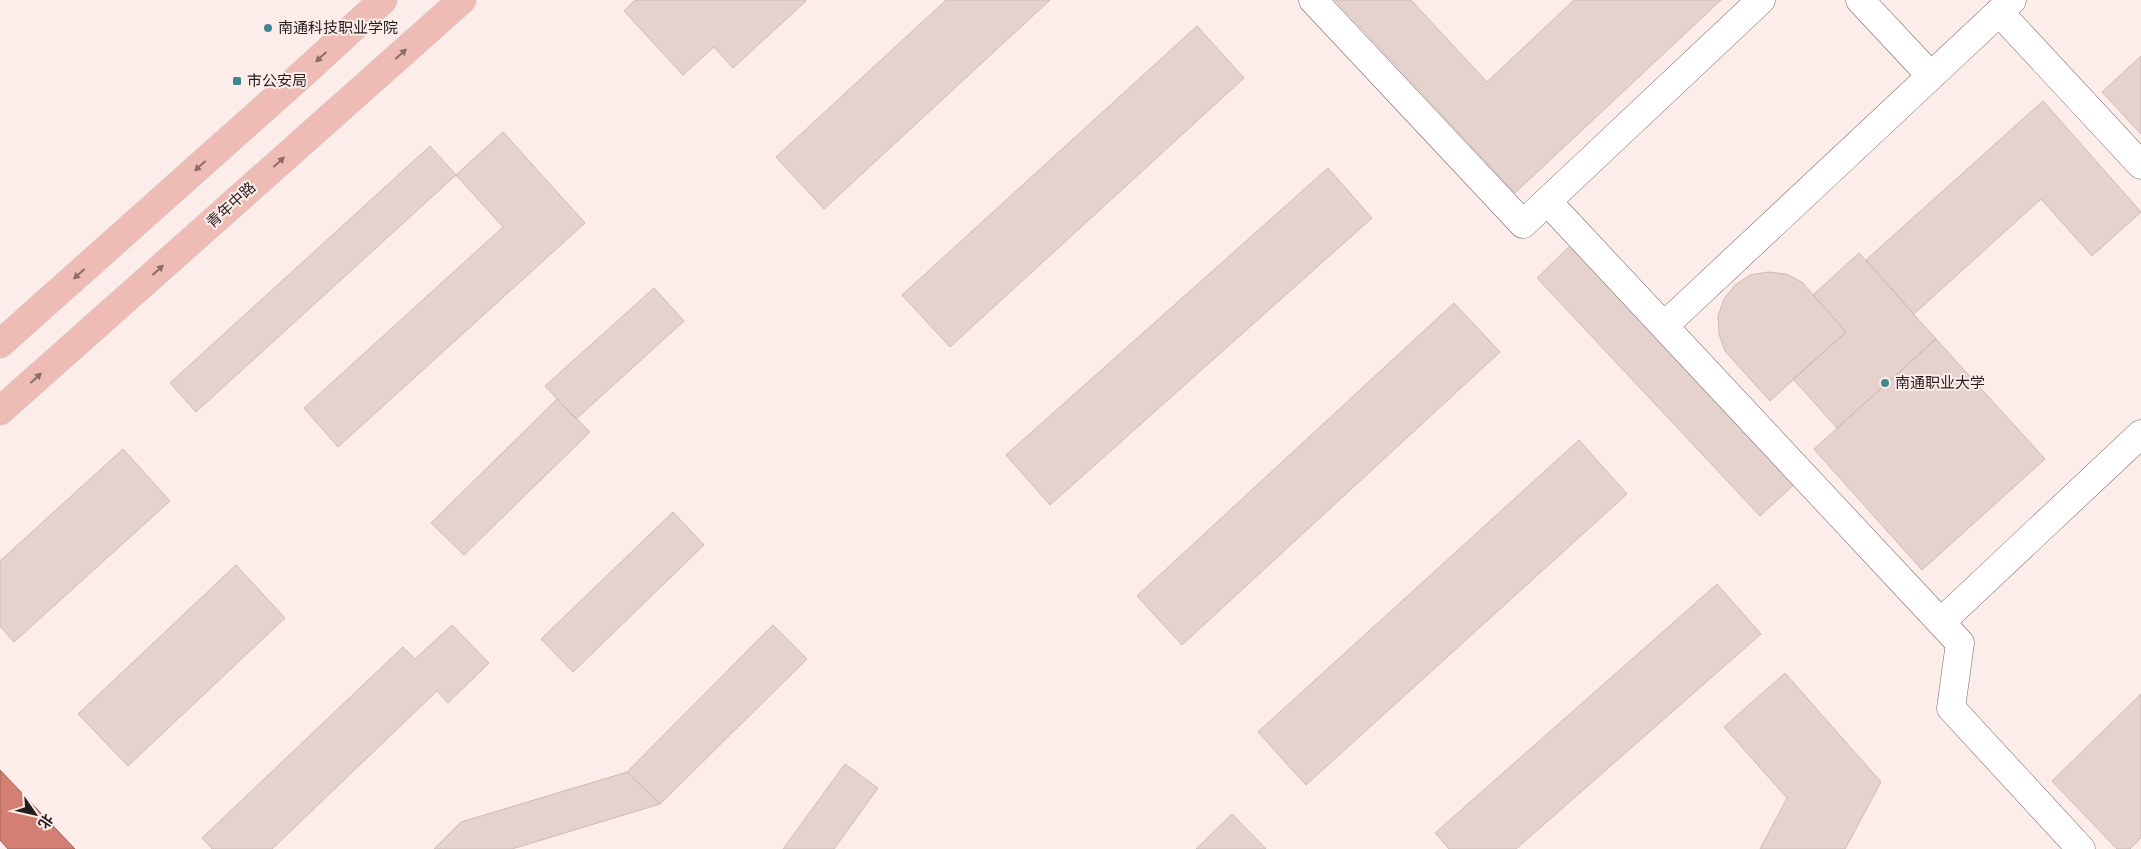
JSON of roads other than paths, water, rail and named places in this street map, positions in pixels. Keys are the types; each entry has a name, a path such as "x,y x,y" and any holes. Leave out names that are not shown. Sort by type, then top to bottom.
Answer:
{"main road":[{"path":"0,344 383,0"},
{"name":"青年中路","path":"0,411 462,0"}],"lane":[{"path":"1313,0 1523,224 1761,0"},
{"path":"1860,0 1931,76"},
{"path":"1664,326 2005,6 2141,165"},
{"path":"1547,201 1960,643 1951,708 2081,849"},
{"path":"1941,622 2141,434"}],"place":[{"name":"南通科技职业学院","path":"268,28"},
{"name":"市公安局","path":"237,81"},
{"name":"南通职业大学","path":"1885,383"}]}
